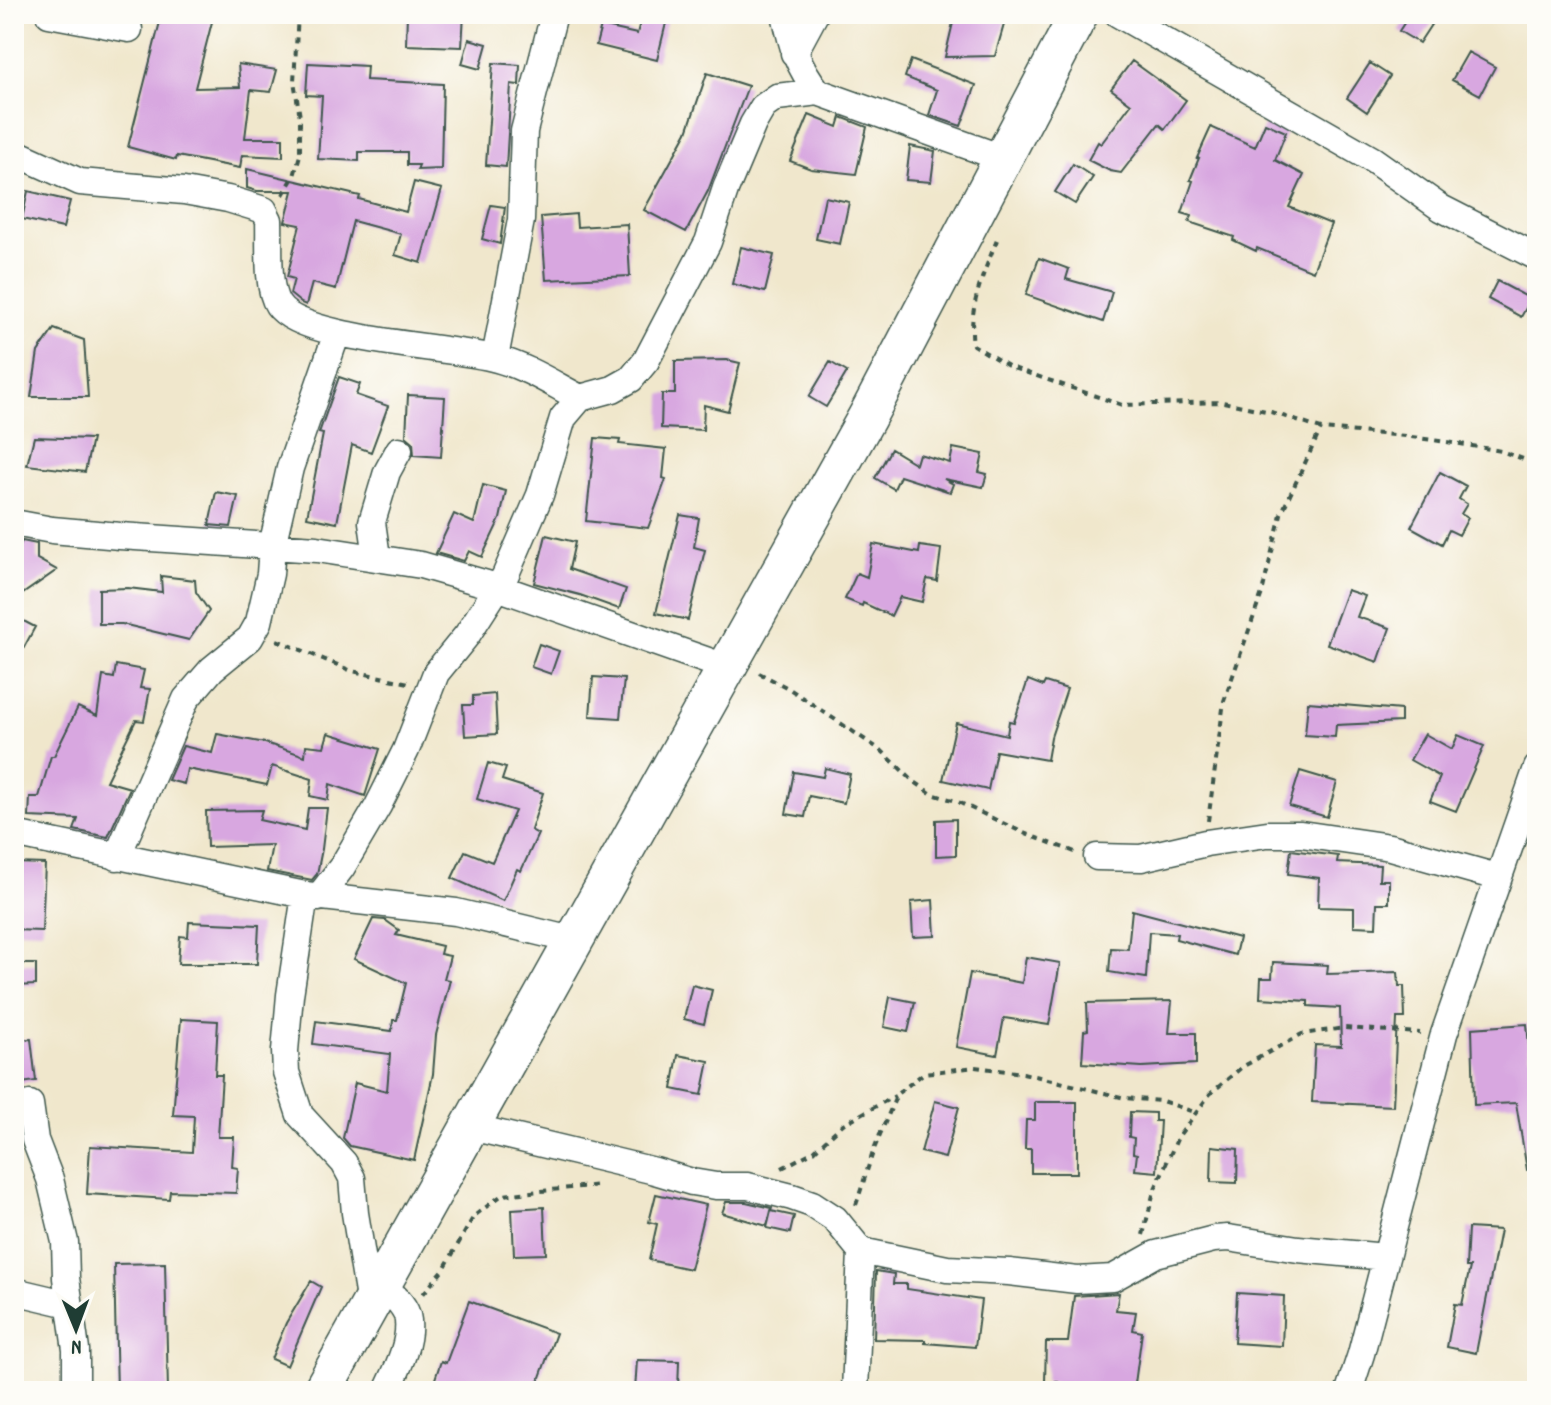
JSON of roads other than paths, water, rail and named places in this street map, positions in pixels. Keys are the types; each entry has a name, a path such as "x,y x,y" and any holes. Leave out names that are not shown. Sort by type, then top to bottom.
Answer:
{"main road":[{"path":"322,1391 867,417 1079,14"}],"street":[{"path":"49,14 129,29"},
{"path":"495,358 521,220 524,131 554,14"},
{"path":"785,14 794,53 804,74 818,92"},
{"path":"794,53 815,14"},
{"path":"1118,14 1373,160 1441,208 1537,257"},
{"path":"387,1391 407,1338 407,1315 397,1299 376,1295 355,1213 352,1178 344,1163 300,1115 286,1072 290,995 312,897 342,867 406,750 436,673 467,635 505,576 540,495 563,418 580,398 613,389 631,379 646,361 708,242 726,188 763,107 777,97 818,92 1002,158"},
{"path":"14,152 80,182 184,191 264,210 269,220 272,291 278,306 289,316 337,333 495,358 521,367 580,398"},
{"path":"117,857 186,699 212,669 255,631 270,574 272,546 290,468 337,333"},
{"path":"377,557 372,522 387,472 399,450"},
{"path":"14,523 106,535 272,546 421,565 730,663"},
{"path":"1349,1391 1444,1034 1537,768"},
{"path":"14,834 312,897 456,912 576,941"},
{"path":"1097,857 1141,858 1206,843 1267,834 1301,834 1390,847 1497,877"},
{"path":"30,1104 35,1140 50,1179 65,1242 76,1350 76,1391"},
{"path":"471,1127 692,1182 748,1186 812,1204 835,1219 854,1243 947,1269 1077,1280 1113,1278 1156,1254 1176,1247 1228,1238 1298,1249 1386,1257"},
{"path":"854,1243 855,1391"},
{"path":"14,1291 69,1304"}]}
